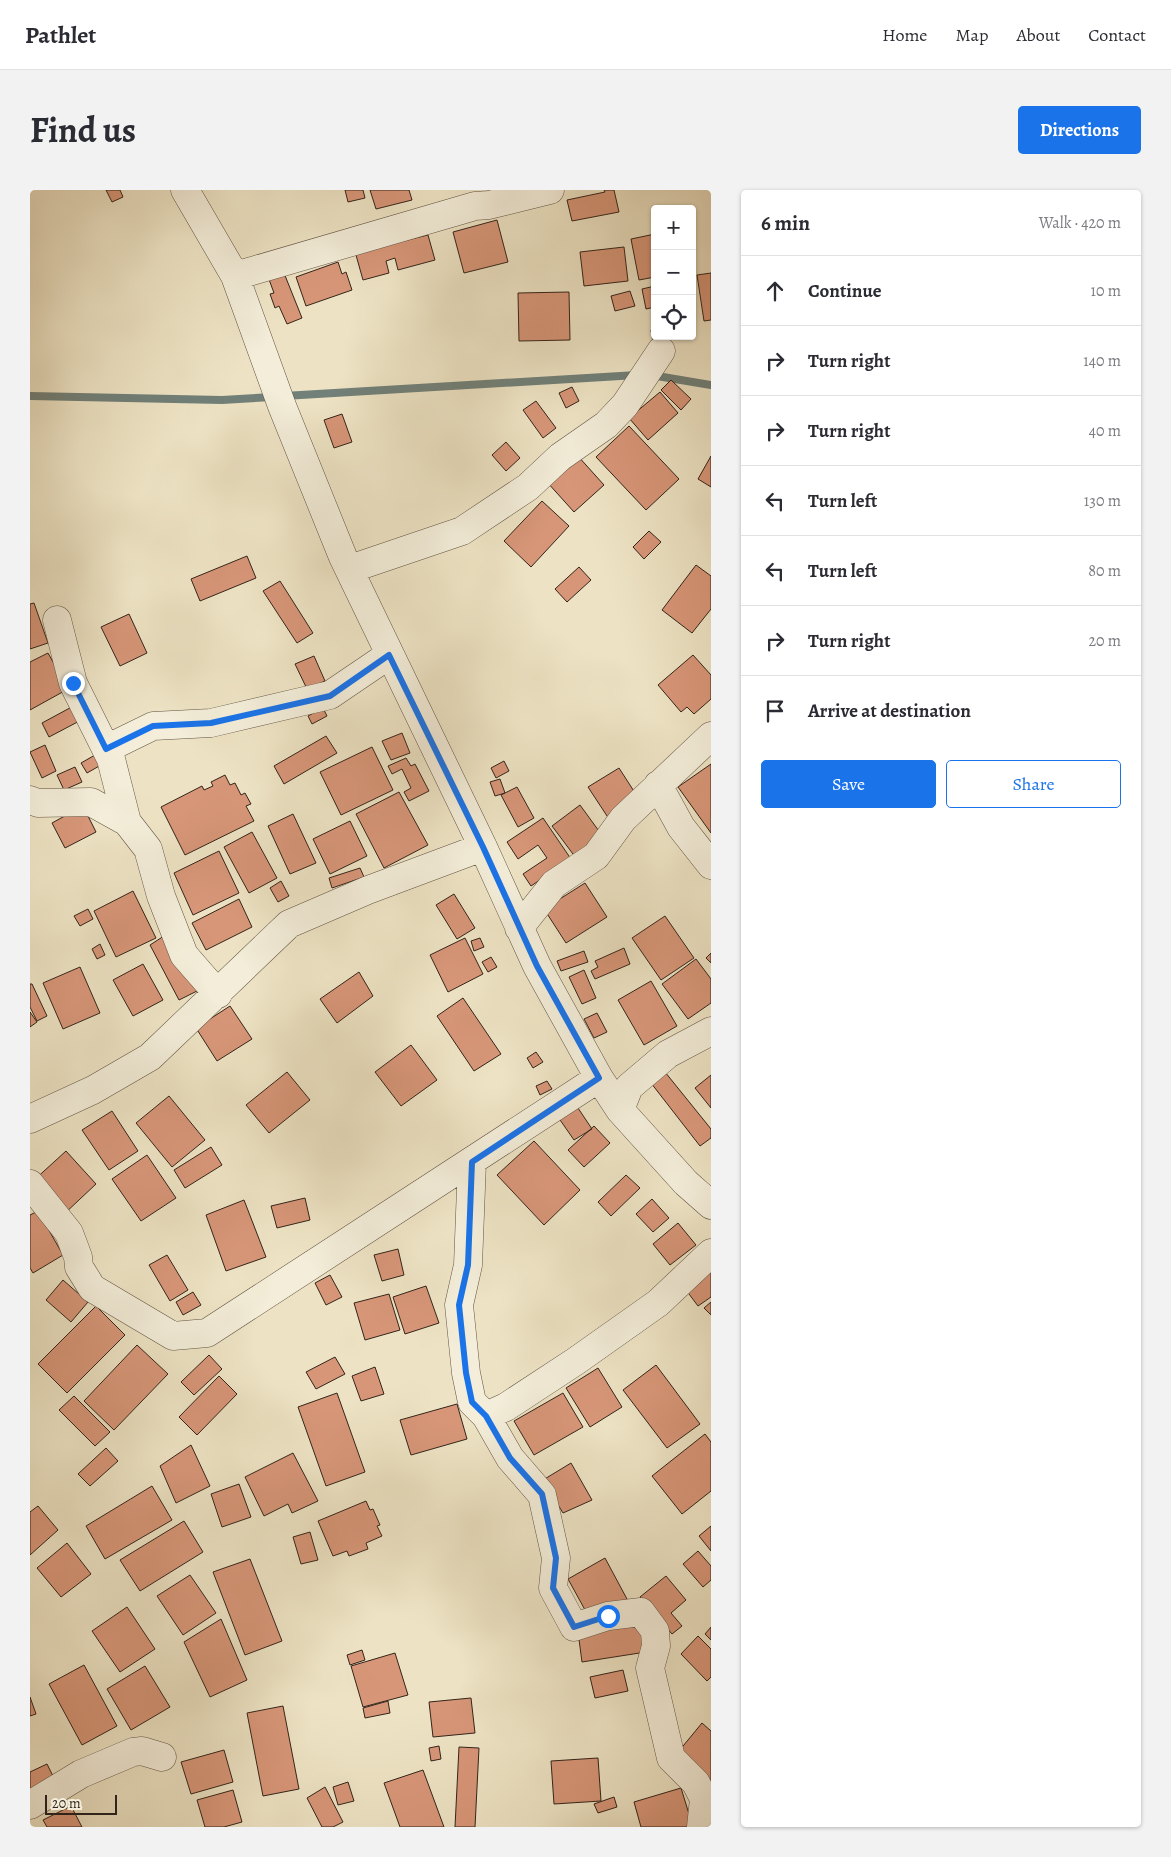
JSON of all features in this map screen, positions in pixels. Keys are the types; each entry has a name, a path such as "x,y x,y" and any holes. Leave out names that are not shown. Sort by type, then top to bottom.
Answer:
{"street":[{"path":"184,190 235,276 282,406 350,569 389,655 483,847 537,966 599,1078 620,1110 686,1183 711,1205"},
{"path":"235,276 475,206 489,205 550,190"},
{"path":"350,569 462,531 528,487 560,457 606,425 625,405 661,351"},
{"path":"57,620 73,683 111,760 127,822"},
{"path":"106,749 153,726 211,723 330,696 389,655"},
{"path":"519,928 554,884 596,856 622,819 711,736"},
{"path":"658,785 681,827 711,865"},
{"path":"30,800 38,803 91,802 127,822 148,849 162,896 184,955 218,994"},
{"path":"30,1119 93,1090 150,1056 218,994 289,924 368,890 483,847"},
{"path":"620,1110 629,1087 668,1054 711,1031"},
{"path":"30,1184 69,1233 78,1258 79,1267 92,1288 173,1336 207,1333 599,1078"},
{"path":"472,1162 468,1265 459,1305 466,1373 472,1402 486,1416 510,1458 542,1494 556,1558 553,1588 574,1627 608,1616 641,1612 655,1631 656,1646 650,1668 671,1758 696,1784 704,1799 702,1827"},
{"path":"486,1416 506,1407 576,1362 658,1303 711,1253"},
{"path":"30,1805 81,1774 133,1752 142,1751 162,1757"}],"building":[{"path":"106,190 120,190 123,197 112,202"},
{"path":"345,190 363,190 365,198 348,202"},
{"path":"370,190 409,190 412,200 376,209"},
{"path":"604,190 614,190 619,212 572,221 567,200 605,192"},
{"path":"497,220 508,262 464,273 453,232"},
{"path":"428,235 435,260 398,270 395,258 386,261 389,273 363,280 354,248 402,236 403,241"},
{"path":"651,235 651,278 639,280 631,239"},
{"path":"624,247 628,281 584,286 580,252"},
{"path":"338,262 342,274 346,272 352,290 306,306 296,277"},
{"path":"282,268 302,318 287,324 279,306 275,308 270,294 274,293 267,274"},
{"path":"711,273 711,320 704,321 697,275"},
{"path":"651,287 651,308 646,309 642,289"},
{"path":"630,291 635,306 615,311 611,296"},
{"path":"569,292 570,340 519,341 518,293"},
{"path":"653,340 668,341 653,343"},
{"path":"671,380 691,399 681,410 661,390"},
{"path":"572,387 579,401 566,408 559,393"},
{"path":"660,392 678,413 648,440 629,418"},
{"path":"536,401 556,428 543,438 523,410"},
{"path":"342,414 352,442 334,448 324,420"},
{"path":"629,426 679,479 646,510 596,457"},
{"path":"506,442 520,458 506,471 492,455"},
{"path":"577,455 604,485 574,512 547,482"},
{"path":"711,456 711,487 698,479"},
{"path":"542,501 569,526 531,567 504,541"},
{"path":"649,531 661,542 644,559 633,547"},
{"path":"247,556 256,578 200,601 191,579"},
{"path":"696,565 711,576 711,609 692,633 662,610"},
{"path":"579,567 591,580 567,602 555,589"},
{"path":"280,581 313,633 297,643 263,591"},
{"path":"34,603 48,643 30,649 30,604"},
{"path":"129,614 147,653 120,666 101,627"},
{"path":"48,653 68,689 30,710 30,662"},
{"path":"693,655 711,675 711,699 694,714 687,707 681,712 658,685"},
{"path":"314,656 325,681 307,689 295,664"},
{"path":"79,703 87,717 49,737 42,723"},
{"path":"323,708 327,716 312,724 308,716"},
{"path":"402,733 410,753 391,760 382,741"},
{"path":"326,736 337,753 284,784 274,766"},
{"path":"45,745 56,771 42,778 30,752"},
{"path":"372,747 393,790 341,815 320,772"},
{"path":"95,755 101,765 87,773 81,763"},
{"path":"406,758 411,766 415,764 429,791 409,801 404,792 411,788 402,769 392,774 388,766"},
{"path":"504,761 509,771 496,778 491,768"},
{"path":"711,764 711,833 678,787"},
{"path":"75,767 82,782 64,790 57,775"},
{"path":"619,768 639,799 609,819 588,787"},
{"path":"225,775 230,785 235,783 241,795 245,793 251,804 246,806 254,821 185,855 161,807 202,786 204,790 213,786 211,782"},
{"path":"500,779 505,793 495,796 490,782"},
{"path":"517,787 534,818 518,827 501,795"},
{"path":"399,792 428,845 384,868 356,814"},
{"path":"580,805 604,838 576,858 552,826"},
{"path":"83,806 96,832 65,848 52,823"},
{"path":"293,814 316,863 290,874 268,826"},
{"path":"543,818 571,859 531,886 523,874 547,858 538,845 518,859 507,842"},
{"path":"350,821 367,856 330,874 313,839"},
{"path":"252,832 277,878 249,893 224,847"},
{"path":"219,851 239,893 193,915 174,873"},
{"path":"360,868 364,877 332,888 329,878"},
{"path":"281,881 289,896 278,902 270,888"},
{"path":"585,883 607,917 566,943 544,909"},
{"path":"133,891 156,938 116,957 94,911"},
{"path":"454,894 475,928 457,939 436,905"},
{"path":"239,899 252,927 206,950 192,923"},
{"path":"88,909 93,919 80,926 74,916"},
{"path":"665,916 694,958 661,980 632,938"},
{"path":"167,934 199,990 179,1000 150,945"},
{"path":"465,938 483,974 448,992 430,955"},
{"path":"480,938 484,947 474,951 471,941"},
{"path":"100,944 105,955 97,959 92,949"},
{"path":"624,948 630,964 595,979 591,971 598,967 595,961"},
{"path":"584,951 588,962 561,971 557,961"},
{"path":"711,953 711,963 706,958"},
{"path":"491,957 497,967 488,972 482,962"},
{"path":"696,959 711,979 711,1003 688,1019 662,984"},
{"path":"143,964 163,1000 133,1016 113,980"},
{"path":"80,967 100,1013 63,1029 43,983"},
{"path":"584,970 596,998 582,1004 569,977"},
{"path":"359,972 373,996 337,1023 320,999"},
{"path":"651,981 677,1026 644,1045 618,1000"},
{"path":"30,984 32,984 47,1016 37,1021 30,1007"},
{"path":"463,998 501,1054 474,1071 437,1016"},
{"path":"230,1006 252,1039 217,1061 196,1028"},
{"path":"30,1012 37,1022 30,1027"},
{"path":"597,1013 607,1032 594,1038 584,1019"},
{"path":"411,1045 437,1080 401,1106 375,1072"},
{"path":"536,1052 543,1062 533,1068 527,1058"},
{"path":"287,1072 310,1100 269,1133 246,1105"},
{"path":"665,1072 711,1129 711,1138 700,1146 651,1083"},
{"path":"711,1075 711,1108 695,1088"},
{"path":"547,1081 552,1089 540,1095 536,1086"},
{"path":"169,1096 205,1140 172,1167 136,1123"},
{"path":"576,1105 592,1129 574,1140 558,1117"},
{"path":"112,1111 138,1151 109,1170 82,1130"},
{"path":"594,1126 610,1143 584,1167 568,1150"},
{"path":"534,1141 580,1190 544,1225 497,1175"},
{"path":"211,1147 222,1165 185,1188 174,1170"},
{"path":"66,1151 96,1184 63,1215 32,1182"},
{"path":"147,1155 176,1198 141,1221 112,1179"},
{"path":"626,1175 640,1188 611,1216 598,1202"},
{"path":"305,1198 310,1220 277,1228 271,1206"},
{"path":"652,1199 669,1218 653,1232 636,1214"},
{"path":"244,1200 266,1257 226,1271 206,1215"},
{"path":"38,1211 63,1255 33,1273 30,1268 30,1215"},
{"path":"678,1223 696,1245 670,1265 653,1244"},
{"path":"398,1249 404,1275 382,1281 374,1255"},
{"path":"167,1255 188,1290 170,1301 149,1265"},
{"path":"711,1259 711,1297 698,1306 680,1282"},
{"path":"330,1275 342,1297 326,1305 315,1283"},
{"path":"63,1280 88,1302 71,1322 46,1300"},
{"path":"426,1286 439,1323 405,1334 393,1297"},
{"path":"193,1292 201,1305 183,1315 176,1302"},
{"path":"389,1294 400,1330 365,1340 354,1303"},
{"path":"711,1302 711,1315 704,1308"},
{"path":"96,1306 125,1335 67,1393 38,1364"},
{"path":"137,1345 168,1374 114,1430 84,1401"},
{"path":"209,1355 222,1369 194,1395 181,1382"},
{"path":"335,1357 345,1374 316,1389 306,1372"},
{"path":"656,1365 700,1424 667,1448 623,1390"},
{"path":"375,1367 384,1394 361,1401 352,1376"},
{"path":"598,1368 622,1407 590,1427 566,1388"},
{"path":"219,1376 237,1394 197,1435 179,1417"},
{"path":"337,1393 365,1472 326,1486 298,1407"},
{"path":"563,1393 583,1427 534,1455 514,1421"},
{"path":"74,1396 110,1432 95,1446 59,1410"},
{"path":"457,1404 467,1439 411,1455 400,1420"},
{"path":"705,1434 711,1442 711,1491 682,1514 652,1476"},
{"path":"191,1445 210,1486 176,1503 160,1466"},
{"path":"106,1448 118,1461 90,1486 78,1474"},
{"path":"293,1453 318,1501 292,1513 288,1504 264,1516 245,1477"},
{"path":"571,1463 592,1500 563,1513 543,1480"},
{"path":"239,1484 251,1517 222,1527 211,1494"},
{"path":"152,1486 172,1520 105,1559 86,1526"},
{"path":"366,1501 370,1510 373,1509 380,1525 377,1526 382,1536 366,1543 368,1549 349,1556 347,1551 333,1556 318,1521"},
{"path":"38,1506 58,1530 30,1555 30,1512"},
{"path":"184,1521 203,1552 140,1591 120,1560"},
{"path":"711,1526 711,1551 699,1536"},
{"path":"310,1532 318,1560 301,1564 293,1537"},
{"path":"67,1543 91,1574 61,1597 37,1568"},
{"path":"698,1551 711,1566 711,1580 703,1587 683,1564"},
{"path":"605,1558 627,1599 590,1619 568,1579"},
{"path":"250,1559 282,1641 245,1655 213,1572"},
{"path":"190,1575 216,1613 183,1635 157,1596"},
{"path":"666,1576 686,1600 671,1613 682,1626 672,1634 640,1597"},
{"path":"127,1607 155,1649 120,1672 92,1631"},
{"path":"221,1619 247,1680 210,1697 184,1642"},
{"path":"642,1622 646,1652 582,1662 578,1632"},
{"path":"711,1627 711,1640 705,1634"},
{"path":"698,1636 711,1649 711,1677 707,1681 681,1654"},
{"path":"362,1650 365,1660 350,1665 347,1655"},
{"path":"395,1653 408,1695 363,1707 351,1666"},
{"path":"84,1665 117,1726 82,1745 49,1684"},
{"path":"145,1666 170,1707 131,1730 107,1689"},
{"path":"623,1670 628,1691 595,1698 590,1677"},
{"path":"30,1697 36,1714 30,1716"},
{"path":"471,1698 475,1733 433,1737 429,1702"},
{"path":"388,1701 390,1713 365,1718 363,1708"},
{"path":"283,1706 299,1789 263,1796 247,1713"},
{"path":"702,1723 711,1731 711,1787 674,1757"},
{"path":"439,1746 441,1759 431,1761 429,1748"},
{"path":"459,1747 479,1748 475,1827 455,1827"},
{"path":"224,1750 233,1782 191,1794 181,1762"},
{"path":"598,1758 601,1801 554,1804 551,1761"},
{"path":"47,1764 54,1778 30,1790 30,1772"},
{"path":"423,1770 444,1827 400,1827 384,1783"},
{"path":"348,1782 354,1801 338,1805 333,1787"},
{"path":"325,1787 343,1822 333,1827 322,1827 307,1798"},
{"path":"681,1788 693,1827 641,1827 634,1802"},
{"path":"233,1790 242,1822 224,1827 205,1827 197,1800"},
{"path":"614,1797 617,1807 598,1813 594,1804"},
{"path":"71,1806 82,1827 47,1827 43,1820"}],"waterway":[{"path":"284,396 637,375"},
{"path":"651,375 711,385"},
{"path":"30,396 222,400 273,397"}],"route":[{"path":"73,683 106,749 153,726 211,723 330,696 389,655 483,847 537,966 599,1078 472,1162 468,1265 459,1305 466,1373 472,1402 486,1416 510,1458 542,1494 556,1558 553,1588 574,1627 608,1616"}]}
